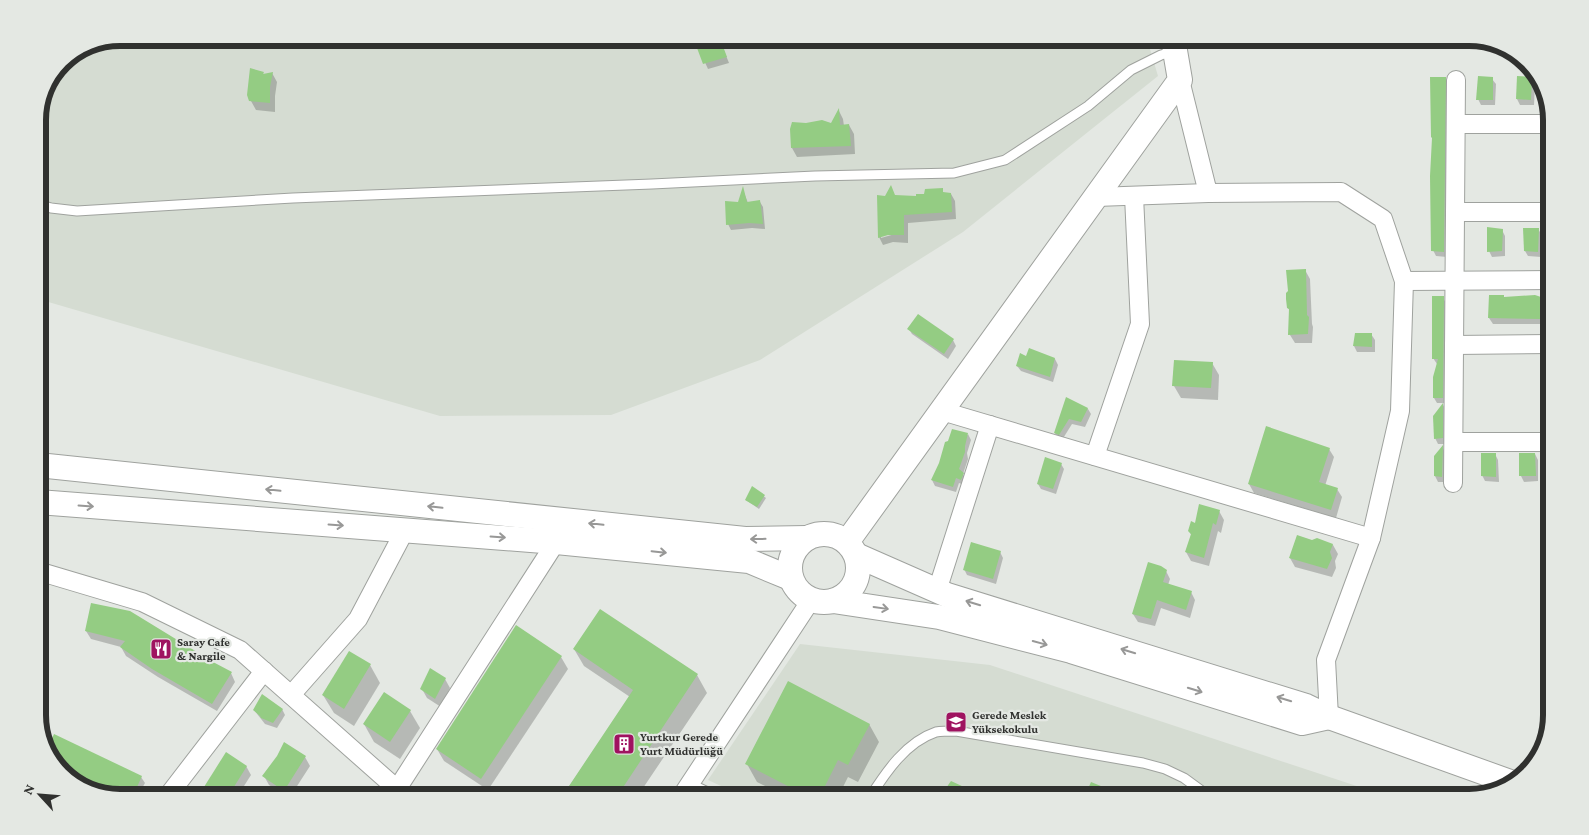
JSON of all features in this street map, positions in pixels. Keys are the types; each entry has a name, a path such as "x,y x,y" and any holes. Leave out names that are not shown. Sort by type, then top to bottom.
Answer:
{"street":[{"path":"1174,46 1180,80 1208,193"},
{"path":"852,549 942,411 1180,80"},
{"path":"1453,483 1456,80"},
{"path":"1456,124 1543,124"},
{"path":"1096,197 1208,193 1341,192 1383,219 1404,281 1400,411 1371,538 1326,660 1329,717"},
{"path":"1096,456 1140,324 1134,196"},
{"path":"1455,212 1543,212"},
{"path":"1404,281 1543,280"},
{"path":"1454,345 1543,344"},
{"path":"942,411 1371,538"},
{"path":"936,591 990,426"},
{"path":"1454,442 1543,442"},
{"path":"46,466 745,539 807,538"},
{"path":"46,503 556,542 749,561 790,578"},
{"path":"291,695 358,619 404,530"},
{"path":"1329,717 1302,723 1071,651 948,619 822,601 802,595 790,578 789,566 791,555 798,545 807,538 817,534 828,533 838,536 852,549 936,591 1306,706 1329,717 1504,780"},
{"path":"400,789 556,542"},
{"path":"687,789 822,601 848,592 857,578 858,566 852,549"},
{"path":"46,573 142,602 240,650 291,695 390,789"},
{"path":"174,789 264,671"}],"lane":[{"path":"46,206 77,211 293,198 815,176 954,173 1004,160 1088,106 1131,70 1161,56 1173,46"},
{"path":"875,789 902,754 921,739 938,732 956,730 1142,763 1165,769 1184,778 1198,789"}],"shaded area":[{"path":"120,46 1149,46 1158,76 963,232 760,360 611,415 440,416 46,301 46,116 54,88 68,68 92,52"},
{"name":"Gerede Meslek Yüksekokulu","path":"800,644 990,665 1366,789 728,789 708,780"}],"building":[{"path":"723,46 727,57 703,64 697,48"},
{"path":"250,68 264,72 263,74 273,72 270,87 270,103 249,101 247,95"},
{"path":"1478,76 1493,77 1493,100 1476,100"},
{"path":"1517,76 1528,77 1532,82 1531,100 1516,99"},
{"path":"1430,77 1446,77 1444,252 1431,251 1430,176 1432,138"},
{"path":"839,108 840,125 849,124 851,146 791,148 790,129 792,122 806,123 822,120 831,123"},
{"path":"891,185 895,195 916,196 916,194 924,194 925,189 943,188 943,192 951,193 952,212 904,215 904,235 888,235 878,238 877,195 885,196"},
{"path":"743,186 747,202 760,200 763,224 726,225 725,201 738,202"},
{"path":"1487,227 1503,229 1502,251 1487,252"},
{"path":"1523,228 1539,228 1538,252 1524,251"},
{"path":"1306,269 1307,315 1309,317 1308,334 1288,335 1289,309 1287,308 1286,299 1288,291 1286,270"},
{"path":"1489,295 1504,295 1504,297 1535,295 1541,297 1540,319 1488,318"},
{"path":"1432,296 1444,296 1443,398 1433,398 1433,377 1438,359 1432,359"},
{"path":"918,314 954,339 944,354 907,329"},
{"path":"1355,333 1372,333 1372,347 1353,346"},
{"path":"1029,348 1055,358 1050,377 1016,366 1020,353 1026,356"},
{"path":"1174,360 1213,362 1211,388 1172,386"},
{"path":"1066,397 1088,408 1081,422 1069,419 1059,435 1054,433"},
{"path":"1443,403 1443,438 1434,439 1433,416"},
{"path":"1266,426 1330,448 1319,482 1338,488 1331,510 1248,484"},
{"path":"952,429 968,433 965,452 959,469 964,473 961,480 956,478 953,487 931,480 939,463 945,442 948,441"},
{"path":"1443,445 1442,477 1434,476 1434,456"},
{"path":"1481,453 1496,453 1496,477 1481,476"},
{"path":"1519,453 1535,453 1536,476 1519,476"},
{"path":"1045,457 1062,463 1053,489 1037,484"},
{"path":"752,486 765,495 757,507 745,500"},
{"path":"1199,504 1220,510 1216,525 1213,523 1204,558 1185,552 1191,534 1188,531 1191,521 1195,523"},
{"path":"1297,535 1312,540 1317,538 1333,544 1330,552 1332,558 1327,569 1289,558"},
{"path":"971,542 1001,551 993,579 963,570"},
{"path":"1148,562 1167,570 1163,582 1192,591 1186,610 1157,600 1151,619 1132,614"},
{"path":"91,603 130,611 196,653 232,672 212,704 152,669 120,647 125,641 85,631"},
{"name":"Yurtkur Gerede Yurt Müdürlüğü","path":"600,609 698,674 622,789 567,789 633,690 573,649"},
{"path":"516,625 562,656 481,779 436,749"},
{"path":"349,651 371,664 344,709 322,695"},
{"path":"430,668 446,678 435,699 420,689"},
{"path":"788,681 870,724 848,765 838,760 824,789 794,789 745,764"},
{"path":"384,692 411,710 390,742 363,724"},
{"path":"262,694 283,709 273,723 261,718 253,710"},
{"path":"54,734 142,776 136,789 120,789 97,785 79,776 72,770 59,756 51,740"},
{"path":"284,742 306,756 285,789 281,789 262,776 277,756"},
{"path":"226,752 247,766 233,789 207,789 204,787"},
{"path":"951,781 968,789 945,789"},
{"path":"1091,782 1108,789 1088,789"}],"place":[{"name":"Saray Cafe & Nargile","path":"161,649"},
{"name":"Gerede Meslek Yüksekokulu","path":"956,722"},
{"name":"Yurtkur Gerede Yurt Müdürlüğü","path":"624,744"}]}
